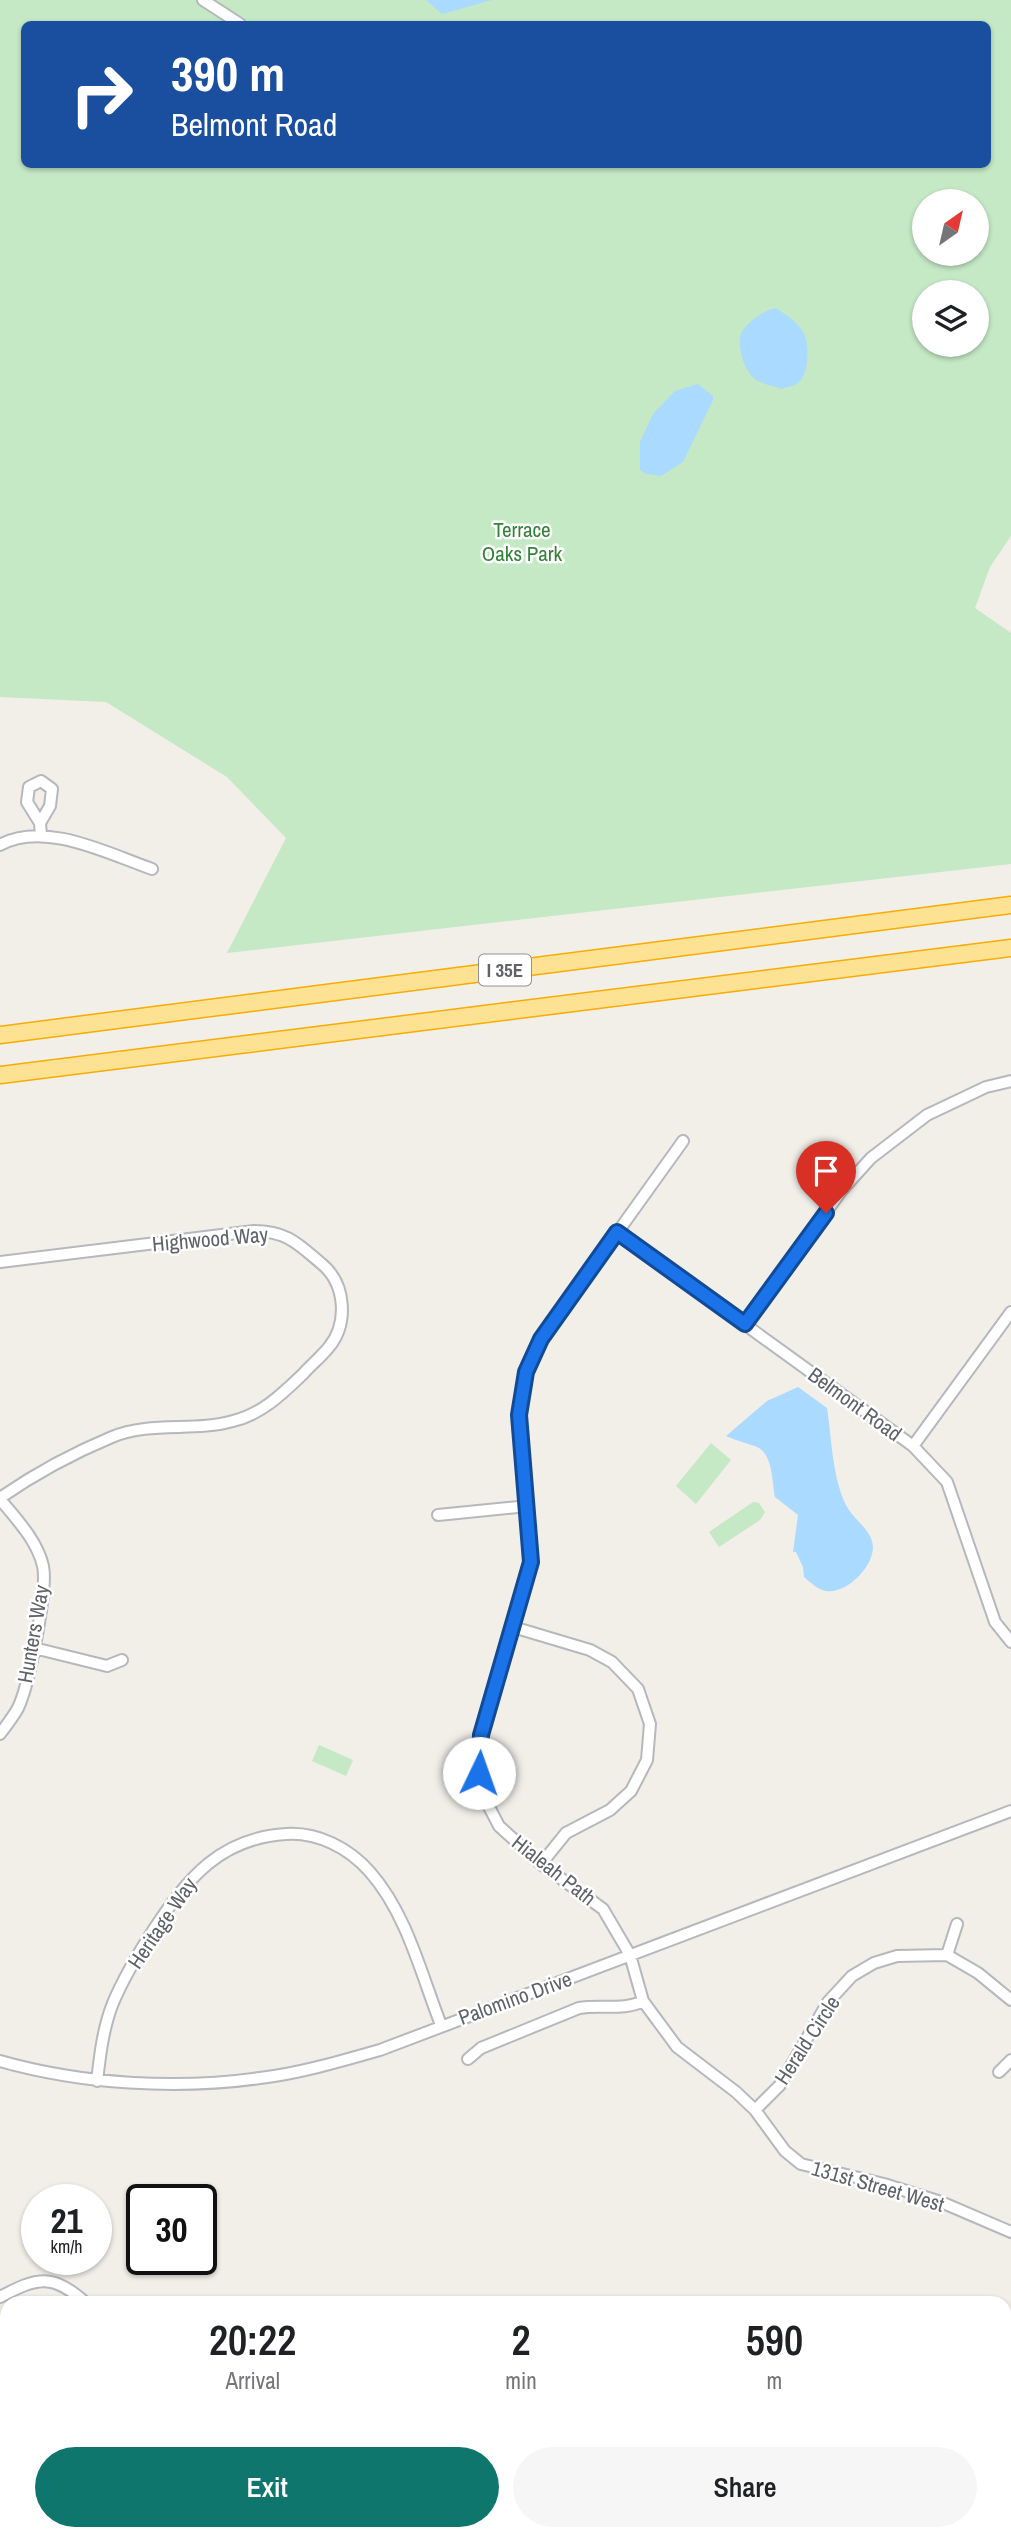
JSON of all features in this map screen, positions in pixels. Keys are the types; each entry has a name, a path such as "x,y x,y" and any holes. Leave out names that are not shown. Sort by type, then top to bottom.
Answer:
{"highway":[{"name":"I 35E","path":"0,1035 1011,905"},
{"name":"I 35E","path":"0,1075 1011,948"}],"street":[{"path":"203,0 235,21"},
{"path":"40,823 41,836"},
{"path":"0,845 8,840 41,836 67,839 152,869"},
{"path":"745,1324 842,1190 871,1158 927,1115 986,1087 1011,1081"},
{"name":"Hialeah Path","path":"630,1955 603,1909 541,1864 499,1826 486,1801 479,1773 481,1735 531,1562 519,1415 526,1372 541,1339 683,1141"},
{"name":"Highwood Way","path":"0,1262 272,1231 289,1237 331,1272 340,1291 342,1312 339,1331 330,1346 280,1397 258,1412 232,1422 144,1429 114,1436 39,1471 0,1499"},
{"name":"Belmont Road","path":"617,1232 914,1446 947,1482 995,1622 1011,1642"},
{"path":"914,1446 1011,1312"},
{"name":"Hunters Way","path":"0,1499 33,1542 43,1566 44,1592 34,1648 19,1707 0,1734"},
{"path":"438,1515 528,1506"},
{"path":"513,1627 590,1650 612,1662 638,1689 650,1724 647,1760 631,1791 610,1810 566,1833 541,1864"},
{"path":"34,1648 107,1666 122,1660"},
{"name":"Palomino Drive","path":"0,2061 97,2081 204,2084 315,2068 380,2050 1011,1811"},
{"name":"Heritage Way","path":"97,2081 102,2038 113,2003 138,1954 178,1894 197,1872 218,1855 242,1843 271,1835 299,1833 326,1839 348,1852 370,1872 400,1917 441,2025"},
{"path":"957,1924 947,1955 978,1973 1011,2000"},
{"name":"131st Street West","path":"630,1955 643,2001 677,2047 736,2092 755,2110 785,2151 801,2164 884,2184 941,2202 1011,2232"},
{"name":"Herald Circle","path":"755,2110 780,2085 828,2002 852,1976 874,1963 897,1956 947,1955"},
{"path":"468,2059 481,2048 579,2008 593,2005 623,2007 643,2001"},
{"path":"999,2072 1011,2060"},
{"path":"2,2296 25,2284 51,2280 69,2288 78,2296"}],"green space":[{"name":"Terrace Oaks Park","path":"0,0 1011,0 1011,536 990,567 975,608 1011,633 1011,864 227,953 286,838 227,777 106,702 0,697"},
{"path":"711,1443 731,1460 696,1504 676,1486"},
{"path":"753,1502 759,1503 765,1512 760,1520 719,1547 709,1532"},
{"path":"319,1745 353,1760 346,1776 312,1761"}],"water":[{"path":"426,0 492,0 442,14"},
{"path":"776,308 802,330 807,349 807,365 802,378 796,384 782,389 752,376 745,365 740,346 741,334 747,325"},
{"path":"698,384 713,396 713,400 683,462 661,476 646,474 640,470 640,442 653,414 675,391"},
{"path":"798,1387 827,1408 835,1471 842,1496 850,1512 872,1541 872,1555 864,1571 850,1584 834,1591 820,1589 804,1577 803,1567 796,1552 793,1552 798,1515 775,1497 764,1452 726,1436 767,1401"}],"route":[{"path":"479,1773 481,1735 531,1562 519,1415 526,1372 541,1339 617,1232 745,1324 826,1213"}]}
